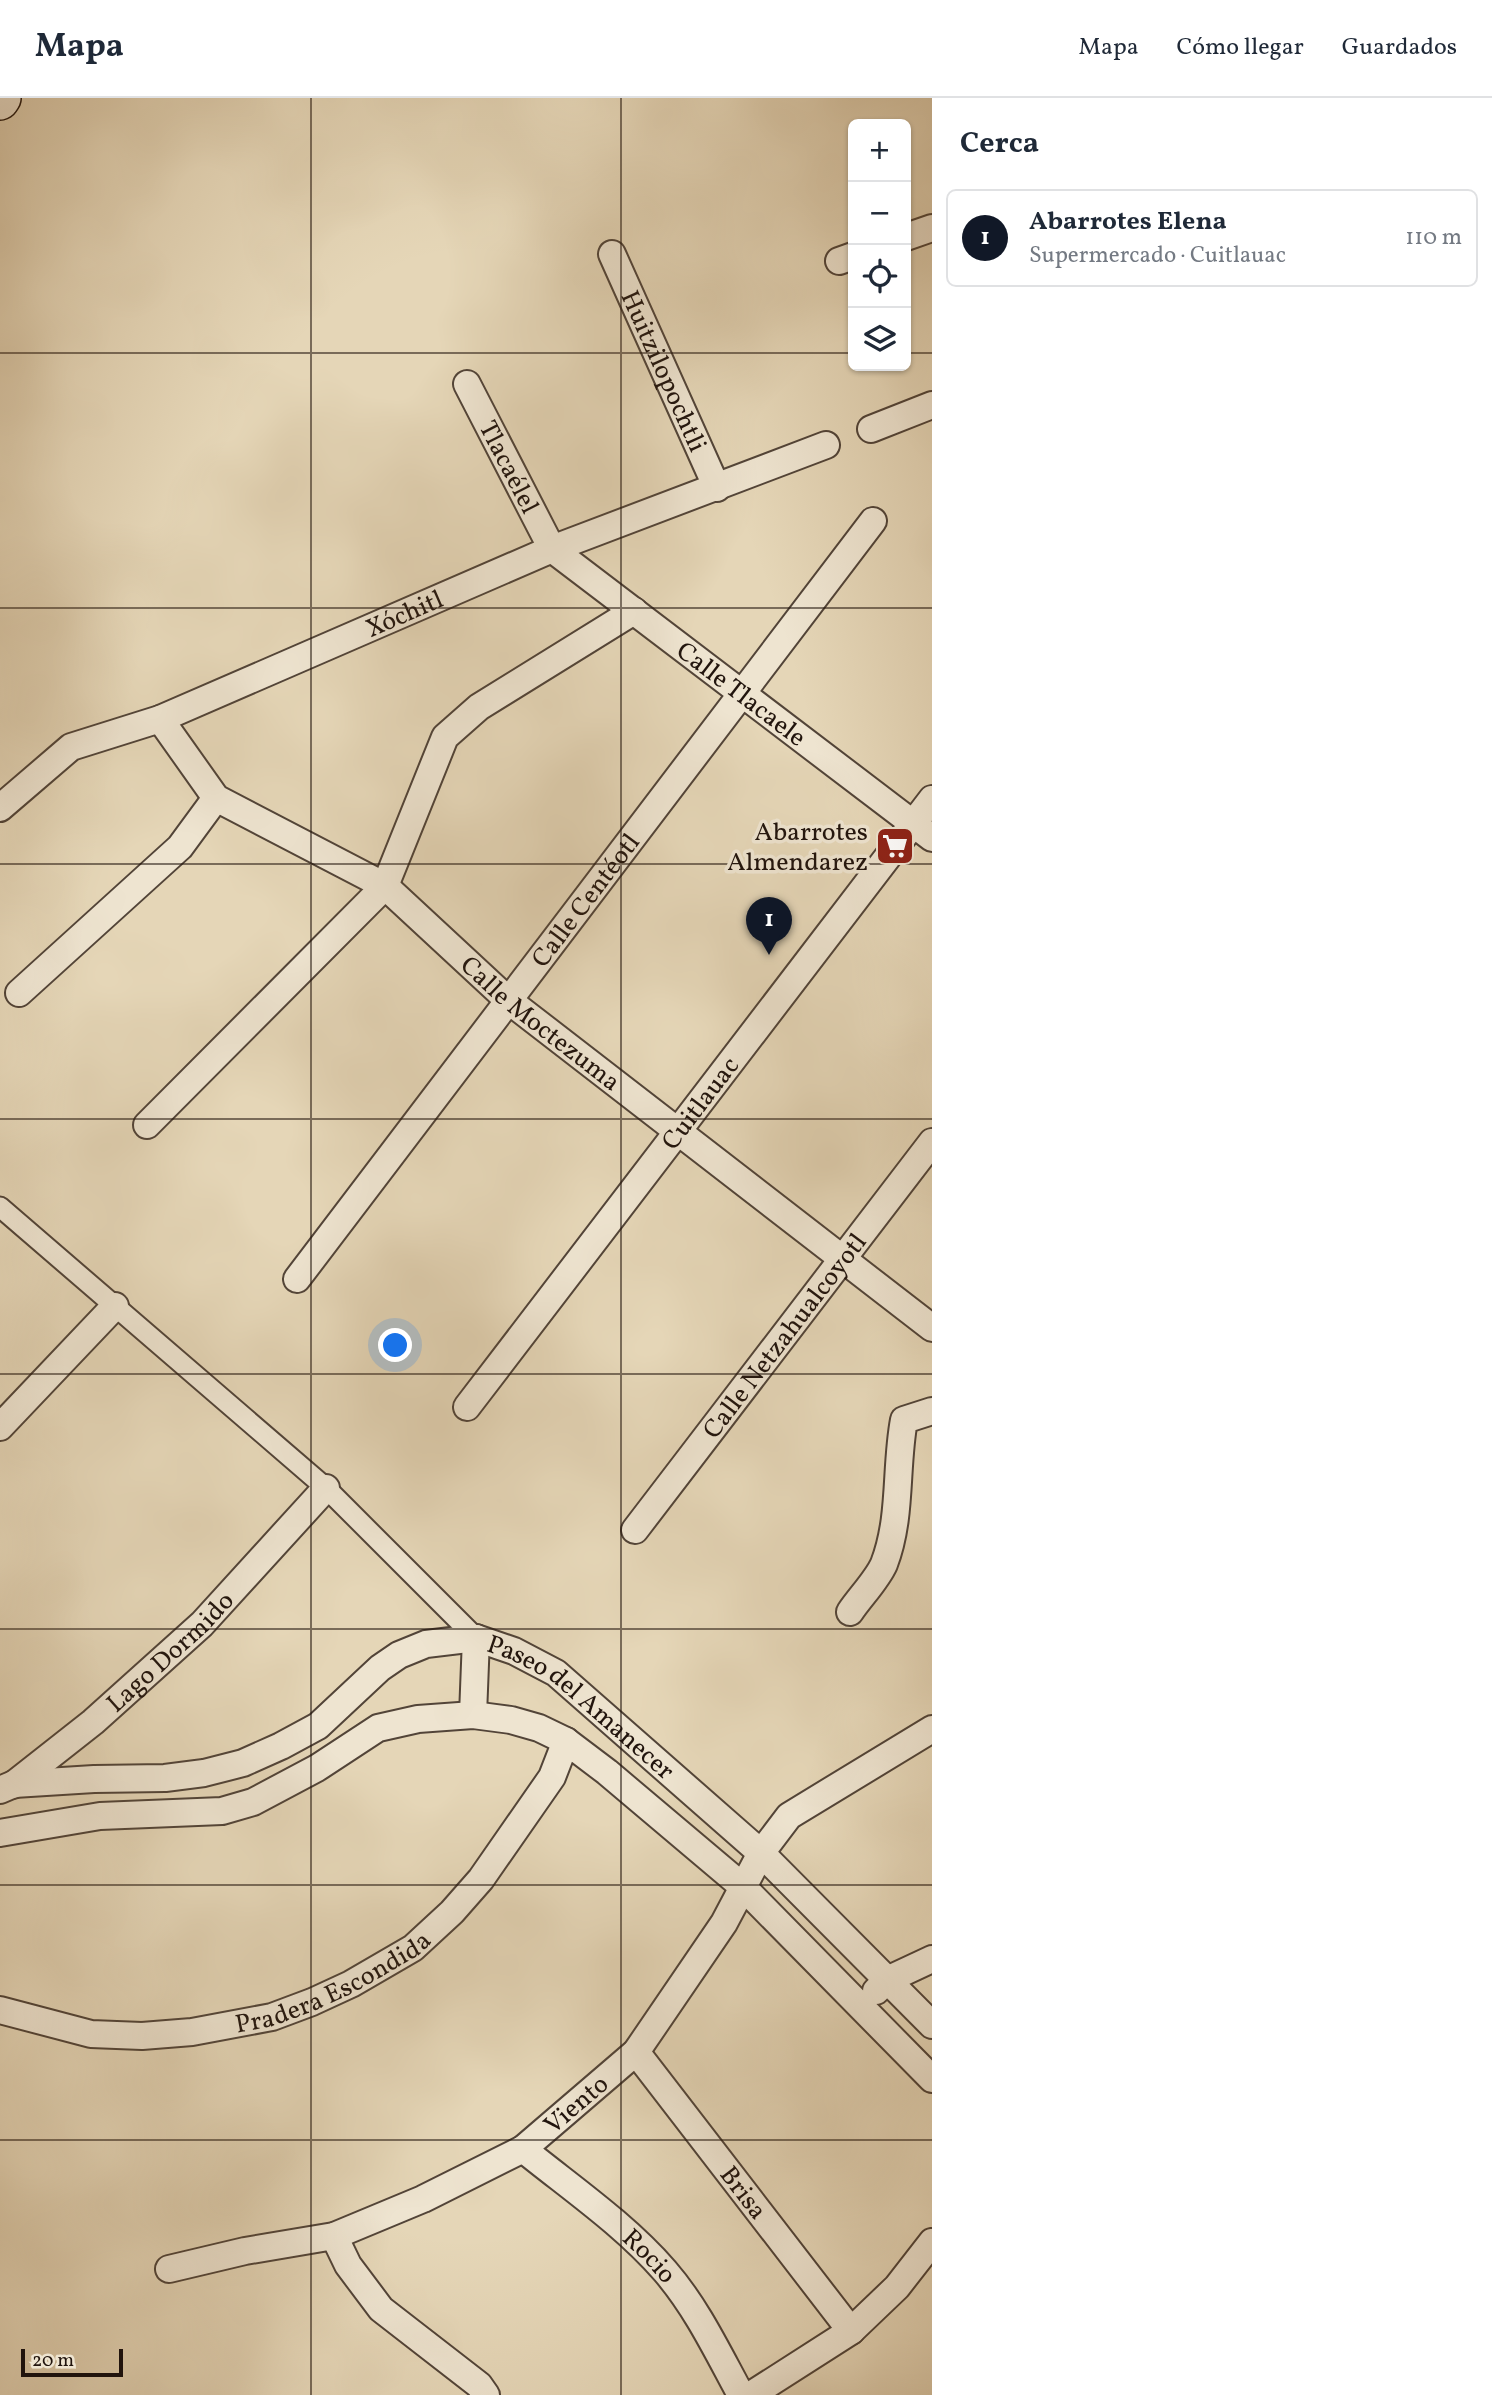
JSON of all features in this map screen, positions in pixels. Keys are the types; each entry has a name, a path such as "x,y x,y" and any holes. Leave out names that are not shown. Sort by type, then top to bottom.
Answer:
{"street":[{"path":"911,235 932,228"},
{"name":"Huitzilopochtli","path":"612,254 717,488"},
{"name":"Tlacaélel","path":"467,384 552,549"},
{"path":"871,429 932,405"},
{"name":"Xóchitl","path":"0,808 71,747 160,719 552,549 826,445"},
{"name":"Calle Centéotl","path":"297,1279 873,521"},
{"name":"Calle Tlacaele","path":"552,549 923,831"},
{"path":"147,1125 385,886 445,737 479,707 634,611"},
{"name":"Calle Moctezuma","path":"160,719 216,797 385,886 508,1000 932,1328"},
{"path":"19,993 180,847 216,797"},
{"name":"Cuitlauac","path":"467,1407 678,1131 923,831 932,799"},
{"name":"Calle Netzahualcoyotl","path":"635,1530 932,1142"},
{"path":"0,1207 326,1488 476,1638 473,1716"},
{"path":"0,1427 115,1306"},
{"path":"850,1612 883,1566 897,1515 900,1441 904,1420 932,1411"},
{"name":"Lago Dormido","path":"5,1791 93,1722 202,1624 326,1488"},
{"name":"Paseo del Amanecer","path":"5,1791 94,1779 165,1778 204,1773 243,1763 318,1726 380,1668 399,1655 426,1644 476,1638 514,1651 556,1673 761,1853 932,2025"},
{"name":"Paseo del Amanecer","path":"0,1833 100,1816 222,1811 253,1802 306,1774 377,1728 418,1719 473,1716 511,1720 539,1728 566,1741 607,1772 742,1886 932,2079"},
{"name":"Viento","path":"169,2269 245,2251 334,2235 423,2199 523,2149 636,2053 724,1923 761,1853 789,1816 932,1729"},
{"name":"Pradera Escondida","path":"0,2010 90,2034 142,2036 192,2032 272,2017 312,2003 413,1948 452,1912 526,1817 552,1777 566,1741"},
{"path":"861,2006 887,1980 932,1959"},
{"name":"Brisa","path":"636,2053 851,2331"},
{"name":"Rocio","path":"523,2149 624,2230 666,2272 702,2322 741,2395"},
{"path":"334,2235 348,2265 381,2309 478,2385 486,2395"},
{"path":"751,2395 851,2331 897,2287 932,2242"}],"place":[{"name":"Abarrotes Almendarez","path":"895,846"},
{"name":"Abarrotes Elena","path":"769,955"}]}
